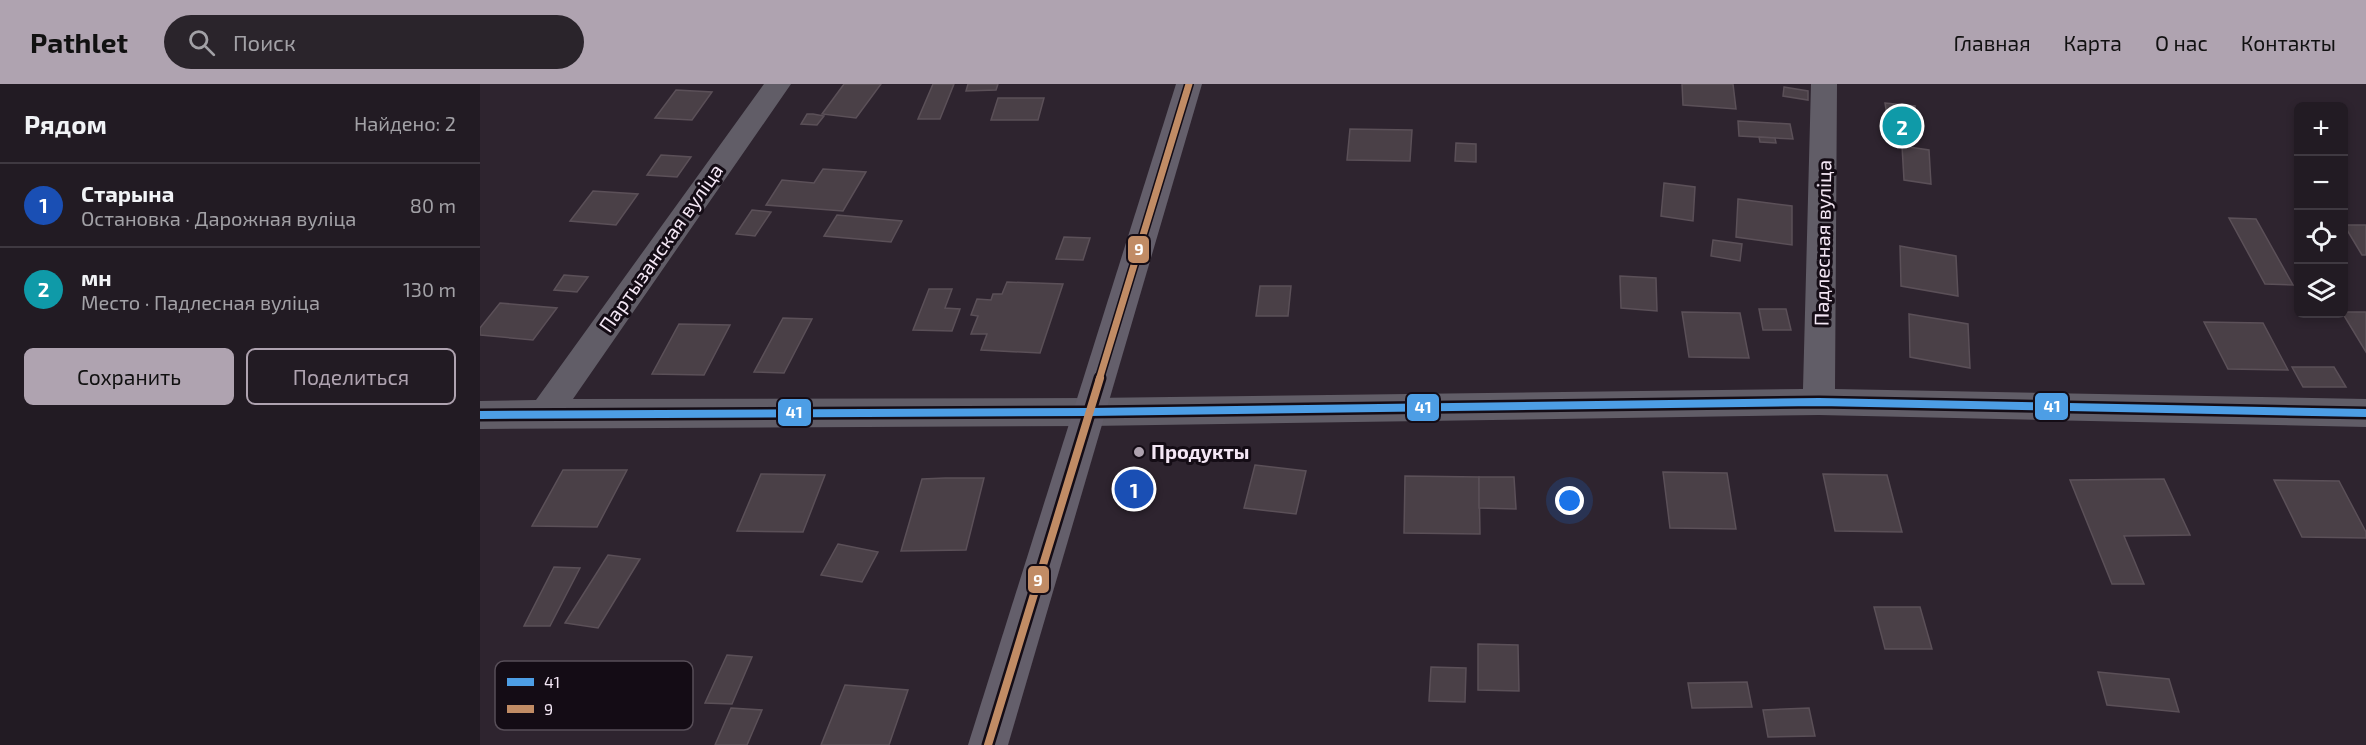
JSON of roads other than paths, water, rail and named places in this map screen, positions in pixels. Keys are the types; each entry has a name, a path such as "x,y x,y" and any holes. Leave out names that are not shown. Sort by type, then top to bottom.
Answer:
{"main road":[{"path":"988,745 1189,84"}],"street":[{"name":"Партызанская вуліца","path":"544,413 778,84"},
{"name":"Падлесная вуліца","path":"1819,402 1824,84"},
{"path":"480,415 1090,411 1819,402 2366,414"}],"place":[{"name":"мн","path":"1902,126"},
{"name":"Продукты","path":"1139,452"},
{"name":"Старына","path":"1134,489"}]}
